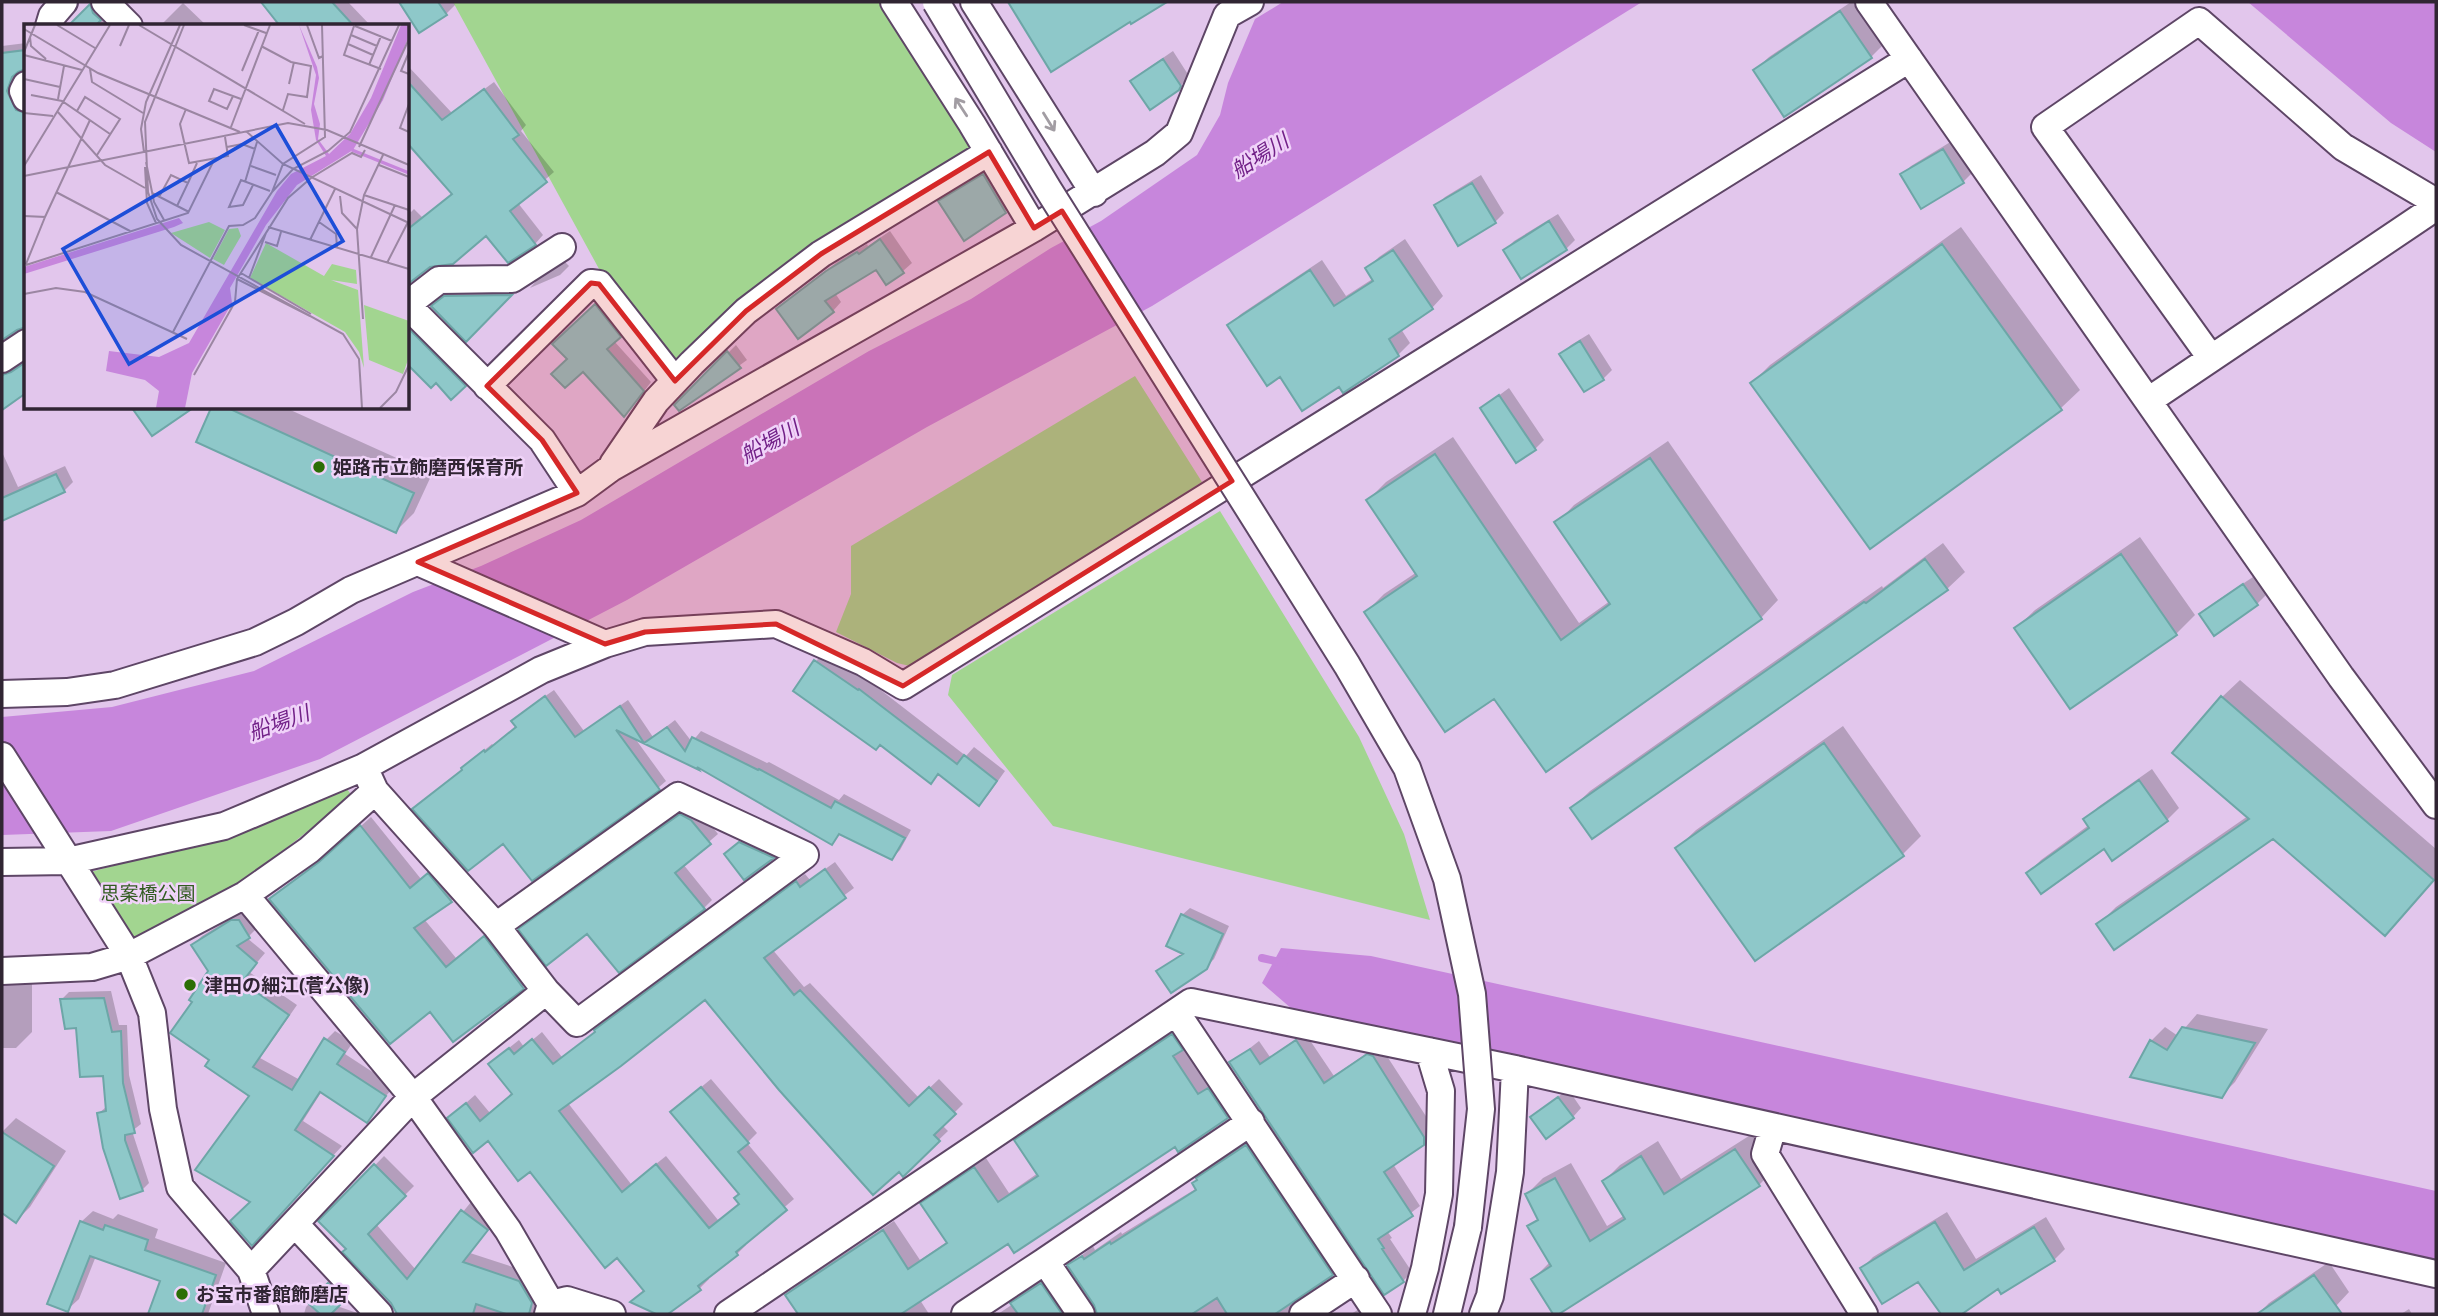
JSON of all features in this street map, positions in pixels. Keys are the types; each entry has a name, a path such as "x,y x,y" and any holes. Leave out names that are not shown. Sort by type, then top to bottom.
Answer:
{"street":[{"path":"50,24 52,16 64,2"},
{"path":"105,2 127,24"},
{"path":"894,2 1034,228"},
{"path":"936,2 1048,189 1347,665 1407,768 1447,880 1472,994 1481,1108 1468,1227 1447,1314"},
{"path":"974,2 1094,193"},
{"path":"2,694 67,692 116,685 256,642 351,590 577,493 611,468 1034,228 1155,153 1179,133 1227,15 1250,2"},
{"path":"1869,2 2341,677 2436,805"},
{"path":"2148,401 2436,205 2343,147 2199,21 2045,127 2211,358"},
{"path":"2,862 68,861 223,826 370,779 541,670 605,644 645,632 776,624 863,662 903,686 1909,59"},
{"path":"611,468 656,401 746,311 821,254 989,152"},
{"path":"410,303 439,280 512,279 562,247"},
{"path":"487,386 591,283 599,284 675,381"},
{"path":"410,307 542,440 577,493"},
{"path":"2,359 24,344"},
{"path":"418,562 605,644"},
{"path":"2,756 129,956 152,1013 163,1109 180,1187 251,1270 266,1314"},
{"path":"2,971 92,967 129,956 246,895 309,850 370,779"},
{"path":"370,779 496,926 546,991 577,1023 805,855 678,796 496,926"},
{"path":"246,895 414,1097 508,1230 550,1309 567,1300 612,1314"},
{"path":"251,1270 414,1097 546,991"},
{"path":"728,1314 1191,1002 1515,1069 2436,1274"},
{"path":"1176,1012 1378,1314"},
{"path":"1412,1314 1425,1268 1439,1194 1441,1091 1429,1051"},
{"path":"1483,1314 1490,1296 1510,1172 1515,1069"},
{"path":"965,1314 1251,1122"},
{"path":"1773,1127 1765,1154 1864,1314"},
{"path":"295,1224 379,1314"},
{"path":"1045,1261 1081,1314"},
{"path":"1303,1314 1356,1279"}],"highlighted area":[{"path":"989,152 1034,228 1062,211 1232,481 903,686 776,624 645,632 605,644 418,562 577,493 542,440 487,386 591,283 599,284 675,381 746,311 821,254"}],"green space":[{"path":"453,2 887,2 977,146 685,358 669,365 604,278"},
{"path":"1135,376 1202,482 914,667 897,663 836,632 851,594 851,546"},
{"path":"1220,511 1359,737 1404,834 1430,920 1053,826 948,695 952,675"},
{"name":"思案橋公園","path":"345,786 352,796 289,846 222,894 134,939 87,873 219,837"}],"water":[{"name":"船場川","path":"1283,2 1642,2 1152,306 927,427 627,600 320,759 111,831 2,835 2,717 112,707 254,671 413,592 481,566 581,520 869,351 971,299 1051,248 1101,221 1197,155 1220,115 1228,83 1255,19"},
{"path":"2248,2 2436,2 2436,152 2391,123"},
{"path":"1281,948 1371,956 2436,1191 2436,1261 1292,1009 1262,983"}],"building":[{"path":"261,2 332,2 352,24 278,24"},
{"path":"399,2 438,2 447,15 419,33"},
{"path":"1008,2 1167,2 1051,72"},
{"path":"90,4 93,13 101,20 97,24 70,24"},
{"path":"1840,11 1872,58 1784,117 1753,70"},
{"path":"24,50 24,70 12,77 7,91 16,110 24,112 24,328 2,340 2,53"},
{"path":"1163,59 1181,86 1150,110 1130,81"},
{"path":"410,84 442,120 484,89 519,135 513,139 547,182 510,211 536,245 508,263 486,236 453,264 430,267 410,282 410,227 452,194 410,146"},
{"path":"1943,149 1964,183 1921,209 1900,174"},
{"path":"983,174 1006,213 964,241 938,201"},
{"path":"1472,183 1496,223 1458,246 1434,205"},
{"path":"1549,221 1567,250 1521,279 1503,250"},
{"path":"880,239 904,273 886,285 876,270 825,301 834,312 798,339 776,309 826,271 857,252 859,254"},
{"path":"1942,244 2062,410 1870,549 1750,383"},
{"path":"1393,250 1433,309 1389,339 1399,356 1343,393 1339,387 1302,411 1280,377 1267,386 1227,325 1310,270 1334,306 1373,281 1365,268"},
{"path":"512,295 466,342 431,306 444,296"},
{"path":"595,304 621,337 607,349 644,391 624,417 583,372 565,388 551,374 567,359 552,344"},
{"path":"410,330 466,386 451,400 436,383 431,388 410,367"},
{"path":"1580,341 1604,380 1584,392 1559,354"},
{"path":"727,351 741,368 679,411 674,405"},
{"path":"24,363 24,394 2,410 2,375"},
{"path":"1499,395 1536,450 1516,463 1480,408"},
{"path":"133,410 190,410 152,436"},
{"path":"210,410 232,410 414,493 396,533 196,442"},
{"path":"1435,454 1561,640 1610,604 1554,522 1650,458 1762,619 1546,772 1494,699 1445,732 1364,612 1417,576 1366,500"},
{"path":"56,474 65,492 2,521 2,498"},
{"path":"2121,554 2177,635 2070,709 2014,628"},
{"path":"1925,559 1948,590 1592,839 1570,808 1866,603"},
{"path":"2243,584 2258,605 2214,636 2199,614"},
{"path":"814,660 859,689 957,764 964,755 997,781 979,806 938,774 931,784 880,745 876,750 793,691"},
{"path":"545,696 575,737 620,706 644,743 667,727 685,751 692,737 831,808 835,801 905,838 892,860 839,834 832,845 697,767 699,770 616,730 660,790 532,881 503,844 468,871 412,809 516,727 511,721"},
{"path":"2221,696 2434,880 2385,936 2273,839 2114,950 2096,924 2249,819 2172,753"},
{"path":"1824,743 1904,856 1755,961 1675,848"},
{"path":"2139,780 2168,821 2112,861 2104,849 2041,894 2026,873 2089,828 2083,819"},
{"path":"680,814 691,820 711,844 675,873 705,909 619,973 587,934 546,966 518,929"},
{"path":"360,825 410,888 428,873 452,902 414,928 446,967 484,936 524,989 453,1042 430,1012 390,1044 269,899 319,862"},
{"path":"739,842 774,858 744,880 724,854"},
{"path":"825,869 846,898 764,958 794,995 800,990 909,1106 929,1087 956,1114 934,1135 940,1141 903,1177 899,1172 873,1195 779,1090 705,1000 559,1111 622,1192 656,1164 709,1228 739,1204 734,1198 739,1194 670,1112 701,1087 749,1143 738,1152 787,1210 736,1252 738,1255 698,1286 701,1290 668,1314 656,1314 630,1302 644,1291 617,1258 605,1268 530,1172 518,1181 488,1141 473,1153 447,1118 466,1103 480,1121 512,1094 488,1064 509,1048 514,1054 532,1039 553,1064 595,1032 594,1030 796,881 800,887"},
{"path":"1181,914 1223,934 1207,969 1171,993 1156,971 1183,954 1166,946"},
{"path":"231,920 239,920 250,938 237,946 257,963 242,982 289,1015 253,1067 292,1090 324,1038 345,1052 337,1064 386,1096 367,1123 320,1092 295,1130 334,1156 252,1246 230,1221 250,1202 195,1170 249,1096 205,1066 209,1060 170,1033 192,1002 189,1000 208,971 191,945"},
{"path":"104,998 112,1032 121,1031 123,1083 135,1133 125,1135 125,1140 143,1191 120,1199 103,1148 97,1113 106,1111 103,1076 80,1077 76,1028 65,1029 60,999"},
{"path":"2182,1027 2255,1043 2222,1098 2130,1077 2150,1040 2167,1050"},
{"path":"1172,1034 1183,1050 1173,1056 1198,1094 1208,1088 1228,1118 1178,1152 1175,1147 1014,1253 1008,1244 901,1314 798,1314 785,1295 883,1230 908,1269 947,1243 920,1203 974,1167 998,1202 1038,1176 1014,1140"},
{"path":"1296,1040 1324,1083 1367,1054 1373,1056 1424,1137 1424,1145 1384,1172 1413,1216 1378,1239 1404,1282 1384,1295 1229,1062 1250,1049 1260,1064"},
{"path":"1558,1097 1574,1118 1546,1139 1530,1117"},
{"path":"2,1132 54,1166 16,1223 2,1213"},
{"path":"1246,1145 1333,1275 1275,1314 1227,1314 1217,1298 1192,1314 1097,1314 1094,1305 1067,1265 1082,1256 1084,1259 1110,1242 1111,1244 1196,1190 1192,1183 1196,1178"},
{"path":"1735,1149 1760,1186 1559,1314 1553,1314 1531,1279 1551,1266 1527,1226 1538,1220 1525,1194 1555,1178 1590,1241 1625,1219 1602,1181 1641,1156 1664,1194"},
{"path":"374,1164 406,1196 368,1234 407,1279 461,1210 488,1230 463,1262 519,1281 532,1303 529,1314 506,1314 476,1304 473,1314 397,1314 391,1303 342,1252 346,1249 318,1221"},
{"path":"80,1221 103,1230 105,1225 148,1240 145,1250 216,1275 202,1314 148,1314 160,1281 90,1256 68,1312 47,1304"},
{"path":"1935,1222 1964,1270 2034,1227 2055,1261 2001,1294 1998,1289 1962,1314 1941,1314 1918,1282 1882,1304 1860,1268"},
{"path":"2314,1275 2342,1314 2257,1314"},
{"path":"328,1283 345,1300 331,1314 320,1314 308,1303"},
{"path":"1041,1283 1062,1314 1018,1314 1010,1303"}],"waterway":[{"path":"1262,958 1284,963"}],"place":[{"name":"姫路市立飾磨西保育所","path":"319,467"},
{"name":"津田の細江(菅公像)","path":"190,985"},
{"name":"お宝市番館飾磨店","path":"182,1294"}]}
